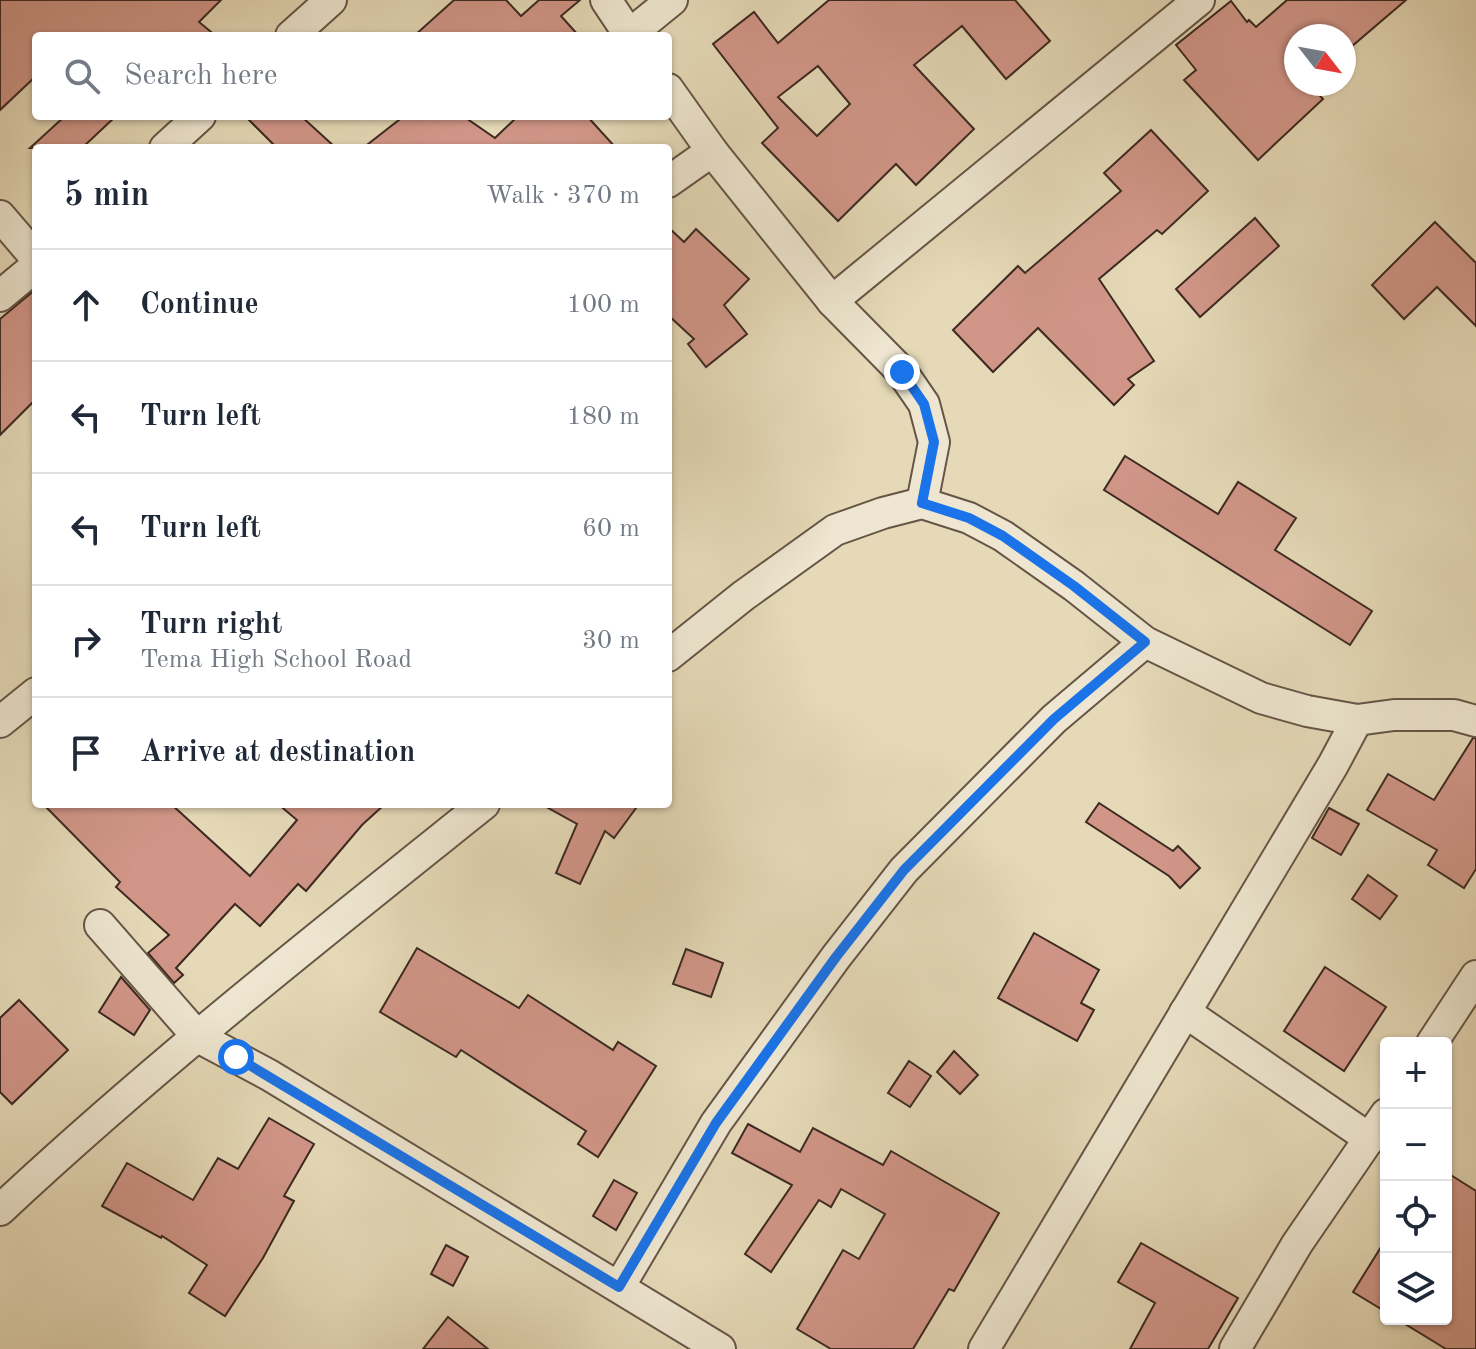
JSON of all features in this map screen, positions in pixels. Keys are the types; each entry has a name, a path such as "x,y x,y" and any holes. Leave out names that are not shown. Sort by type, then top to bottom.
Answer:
{"street":[{"path":"606,0 627,32"},
{"path":"633,32 672,0"},
{"path":"832,301 1199,0"},
{"path":"672,95 712,151 832,301 902,372 924,404 934,442 922,503"},
{"path":"169,144 196,120"},
{"path":"672,179 712,151"},
{"path":"0,216 32,253"},
{"path":"0,296 32,269"},
{"path":"672,653 743,596 835,530 922,503 969,518 1003,536 1074,586 1145,642 1261,698 1357,720 1394,715 1454,715 1476,721"},
{"path":"619,1287 716,1123 836,957 904,870 1054,719 1145,642"},
{"path":"0,722 32,696"},
{"path":"984,1349 1357,720"},
{"path":"0,1210 85,1130 254,988 479,808"},
{"path":"100,925 198,1037 269,1075 720,1349"},
{"path":"1436,1037 1476,976"},
{"path":"1185,1012 1378,1127 1297,1244 1235,1349"}],"building":[{"path":"0,0 221,0 199,22 211,32 32,32 32,80 0,110"},
{"path":"454,0 506,0 521,16 539,0 580,0 561,16 575,32 418,32"},
{"path":"829,0 1015,0 1050,41 1006,79 962,26 914,65 974,129 916,185 896,164 838,221 762,143 778,128 713,44 754,12 778,43","holes":["818,66 850,104 817,136 778,97"]},
{"path":"1287,0 1406,0 1356,43 1356,24 1284,24 1284,96 1320,96 1323,99 1258,160 1184,80 1196,70 1176,45 1231,1 1247,22 1249,20 1256,27"},
{"path":"61,120 112,120 86,144 34,144"},
{"path":"249,120 305,120 332,144 273,144"},
{"path":"399,120 469,120 495,138 514,120 591,120 612,144 368,144"},
{"path":"1151,130 1208,191 1162,234 1157,230 1099,279 1154,361 1128,379 1134,385 1114,405 1038,328 993,372 953,330 1018,266 1025,273 1121,191 1104,173"},
{"path":"1255,218 1279,246 1200,317 1176,289"},
{"path":"1435,222 1476,263 1476,326 1437,287 1404,319 1372,285"},
{"path":"696,229 749,279 724,305 747,334 706,367 688,344 694,339 672,319 672,231 684,242"},
{"path":"32,292 32,403 0,435 0,319"},
{"path":"1125,456 1218,514 1238,482 1296,518 1275,550 1372,611 1350,645 1104,490"},
{"path":"1473,738 1476,738 1476,869 1464,888 1428,865 1437,850 1367,810 1388,774 1434,800"},
{"path":"1099,803 1173,851 1178,846 1200,868 1180,888 1169,876 1086,822"},
{"path":"47,808 175,808 250,876 297,820 283,808 381,808 362,825 306,891 298,884 260,926 235,904 176,968 183,975 174,983 148,953 169,935 116,887 120,882"},
{"path":"548,808 636,808 614,838 605,831 580,884 556,873 577,824"},
{"path":"1329,808 1359,824 1341,855 1312,838"},
{"path":"1368,875 1397,896 1380,919 1352,899"},
{"path":"1034,933 1099,970 1081,1003 1094,1010 1077,1041 998,998"},
{"path":"417,948 519,1008 528,995 613,1050 618,1042 656,1066 598,1157 578,1144 586,1131 461,1050 456,1057 380,1012"},
{"path":"686,949 723,963 711,997 673,984"},
{"path":"1325,967 1386,1007 1344,1071 1284,1031"},
{"path":"121,977 150,1010 134,1035 99,1012"},
{"path":"19,1000 68,1050 12,1104 0,1092 0,1018"},
{"path":"954,1051 978,1075 960,1094 937,1072"},
{"path":"909,1061 931,1076 910,1107 888,1093"},
{"path":"269,1118 314,1144 284,1196 294,1201 263,1258 225,1316 189,1293 207,1265 162,1236 102,1206 127,1163 193,1200 218,1158 238,1169"},
{"path":"748,1124 800,1152 813,1128 883,1165 891,1151 999,1213 954,1291 949,1289 913,1349 831,1349 797,1329 843,1250 859,1259 885,1214 841,1189 831,1207 819,1200 771,1272 745,1254 792,1185 732,1153"},
{"path":"1452,1176 1476,1191 1476,1349 1446,1349 1407,1325 1452,1325"},
{"path":"614,1180 637,1193 616,1230 593,1216"},
{"path":"1141,1243 1238,1298 1208,1349 1130,1349 1155,1303 1118,1282"},
{"path":"446,1245 468,1257 453,1286 431,1274"},
{"path":"1380,1249 1380,1308 1353,1292"},
{"path":"448,1317 488,1349 423,1349"}],"route":[{"path":"236,1057 619,1287 716,1123 836,957 904,870 1054,719 1145,642 1074,586 1003,536 969,518 922,503 934,442 924,404 902,372"}]}
